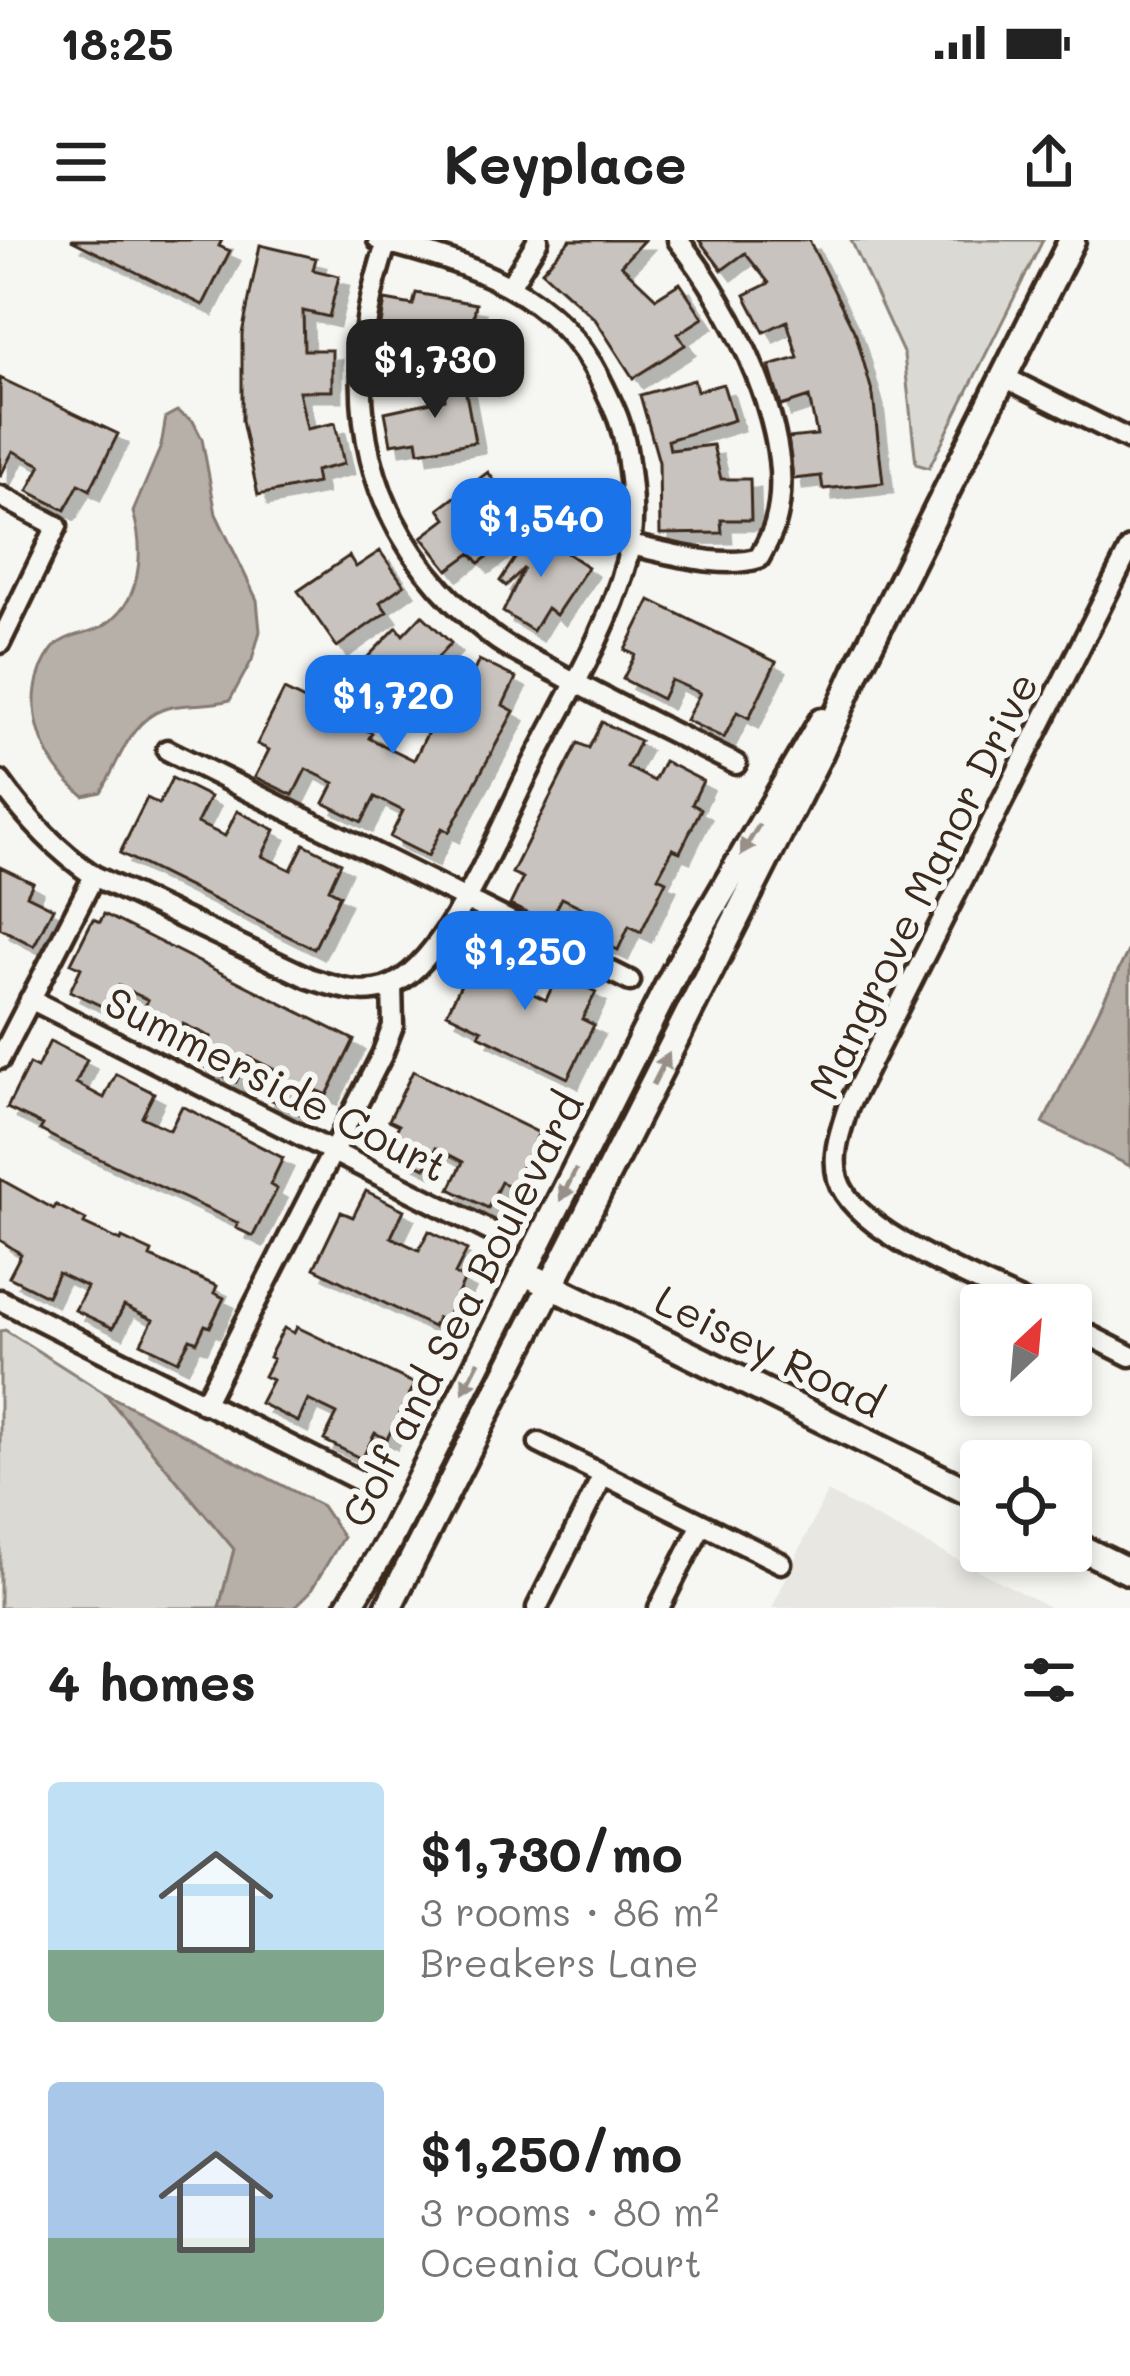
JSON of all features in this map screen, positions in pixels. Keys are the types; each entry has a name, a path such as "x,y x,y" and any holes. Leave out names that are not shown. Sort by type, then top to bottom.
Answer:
{"street":[{"path":"510,286 538,240"},
{"path":"628,545 749,561 759,558 775,525 779,499 768,411 735,322 678,240"},
{"name":"Golf and Sea Boulevard","path":"388,1608 820,753 1072,240"},
{"path":"0,781 22,813 66,857 94,876 309,978 346,992 392,985 429,955 464,898 574,682 606,616 627,561 634,494 623,423 586,351 550,310 510,286 432,253 382,241 365,314 360,402 372,462 393,520 438,585 495,638 574,682 736,764"},
{"path":"1004,377 1130,440"},
{"path":"0,496 57,526 0,643"},
{"name":"Mangrove Manor Drive","path":"986,1284 880,1231 856,1209 838,1181 836,1146 848,1107 1130,548"},
{"name":"Golf and Sea Boulevard","path":"348,1608 387,1544 716,897 805,746 857,670"},
{"path":"167,750 630,982"},
{"path":"0,1059 94,876"},
{"path":"204,1405 393,1026 392,985"},
{"name":"Summerside Court","path":"30,999 491,1232"},
{"name":"Leisey Road","path":"524,1273 960,1488"},
{"path":"0,1300 368,1485"},
{"path":"1092,1337 1130,1356"},
{"path":"539,1443 781,1564"},
{"path":"537,1608 602,1475"},
{"path":"659,1608 702,1524"},
{"path":"1092,1553 1130,1572"}],"shaded area":[{"path":"851,240 1043,240 929,468 916,464 904,355"},
{"path":"177,411 193,421 202,439 216,514 257,600 260,631 252,660 230,700 157,712 136,729 101,792 84,796 46,749 35,709 36,689 41,669 57,645 101,627 125,605 139,560 133,512 161,446 166,417"},
{"path":"1130,947 1130,1166 1043,1123"},
{"path":"0,1331 104,1393 234,1549 219,1608 0,1608"},
{"path":"104,1393 322,1506 343,1537 310,1592 294,1608 219,1608 234,1549"},
{"path":"827,1492 960,1561 960,1572 981,1572 1051,1608 772,1608"}],"building":[{"path":"71,240 222,240 219,246 230,251 203,305"},
{"path":"570,240 644,240 621,265 656,298 680,283 703,318 678,334 685,345 633,378 595,319 542,271"},
{"path":"699,240 809,240 856,335 873,395 883,483 823,489 821,476 793,479 788,438 817,435 809,397 781,406 769,366 798,358 787,321 764,332 745,295 769,283 745,253 722,270"},
{"path":"260,245 316,258 313,270 339,276 329,317 303,311 304,350 332,350 332,391 299,391 307,429 335,423 344,464 315,471 317,483 258,495 242,421 242,334"},
{"path":"416,293 476,304 464,370 404,359 406,347 378,342 385,300 413,305"},
{"path":"463,377 475,442 419,452 417,440 391,444 385,412 445,399 443,381"},
{"path":"0,378 118,434 90,490 79,484 65,510 28,491 41,465 13,451 0,477"},
{"path":"694,380 697,391 723,384 734,420 668,440 670,450 713,445 721,479 750,479 751,520 721,520 722,533 660,534 659,462 640,395"},
{"path":"488,472 528,527 479,563 471,553 448,570 422,537 446,519 439,509"},
{"path":"533,531 588,567 556,615 547,608 533,631 503,612 524,568 506,586 500,581"},
{"path":"380,551 404,585 380,602 387,612 337,647 298,591 349,556 356,567"},
{"path":"650,600 776,662 749,718 737,712 724,738 686,720 700,693 671,680 662,699 623,679 635,655 625,650"},
{"path":"422,615 451,643 428,668 435,671 402,706 356,669 397,627 403,635"},
{"path":"479,660 516,678 503,705 514,711 449,832 442,828 428,856 390,837 403,811 375,797 362,822 324,803 334,783 306,769 293,795 255,777 269,750 257,744 284,690 372,733 369,738 414,760 454,680 467,686"},
{"path":"602,722 640,741 627,767 654,781 664,761 703,781 692,804 701,809 680,852 673,849 658,877 666,881 641,932 629,926 618,950 579,931 589,911 562,898 549,923 510,905 523,878 512,873 539,819 578,743 589,748"},
{"path":"172,778 210,797 197,823 225,836 237,811 275,830 262,856 291,870 304,844 341,863 329,889 340,895 314,949 120,853 147,798 159,804"},
{"path":"0,867 33,883 27,895 53,908 34,946 0,928"},
{"path":"104,914 354,1040 327,1095 315,1090 303,1115 264,1096 277,1071 249,1057 236,1082 198,1063 211,1037 183,1024 174,1043 136,1024 148,1000 119,986 108,1009 70,991 81,968 71,963 93,919 100,922"},
{"path":"489,947 527,966 517,986 546,1000 558,974 596,992 582,1019 594,1025 568,1078 479,1035 482,1030 447,1013 468,970 476,973"},
{"path":"50,1041 87,1060 76,1083 104,1098 116,1074 154,1093 142,1117 170,1130 182,1106 283,1158 270,1185 277,1189 253,1236 236,1228 238,1223 57,1139 40,1130 43,1125 7,1108 29,1064 37,1068"},
{"path":"413,1071 539,1133 512,1187 501,1182 488,1208 450,1189 463,1162 436,1148 425,1168 387,1149 399,1125 389,1120"},
{"path":"0,1179 54,1209 56,1205 86,1220 84,1224 152,1252 150,1257 217,1286 214,1293 224,1298 210,1327 205,1325 197,1342 190,1339 178,1361 141,1343 153,1320 124,1306 113,1328 75,1310 87,1287 58,1273 47,1296 9,1277 21,1254 0,1240"},
{"path":"366,1191 404,1210 391,1237 419,1250 429,1231 467,1250 455,1274 465,1279 444,1322 437,1318 433,1327 314,1268 341,1212 353,1217"},
{"path":"297,1327 415,1384 387,1439 375,1433 362,1459 324,1440 337,1414 308,1400 298,1422 260,1403 272,1380 264,1376 273,1359 269,1357 284,1328 294,1333"}]}
